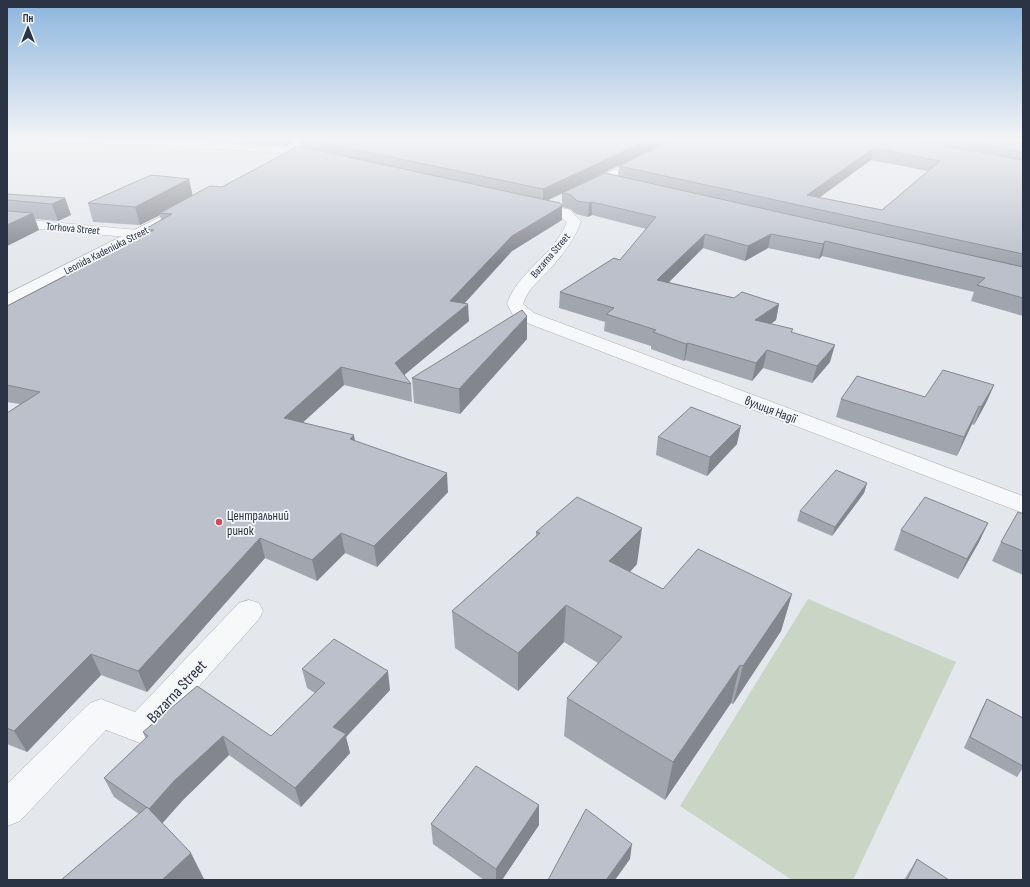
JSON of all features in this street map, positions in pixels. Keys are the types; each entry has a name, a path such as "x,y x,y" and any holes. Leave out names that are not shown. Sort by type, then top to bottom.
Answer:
{"street":[{"path":"574,194 601,180"},
{"path":"604,180 626,186"},
{"path":"546,208 560,201"},
{"name":"Bazarna Street","path":"519,311 515,304 522,287 545,264 571,231 574,221 565,213 521,202"},
{"name":"Leonida Kadeniuka Street","path":"7,301 138,234 187,207"},
{"name":"Torhova Street","path":"7,222 138,234"},
{"name":"вулиця Надії","path":"519,311 541,323 1023,506"},
{"name":"Bazarna Street","path":"7,808 101,713 140,729 249,611"}],"green space":[{"path":"808,599 956,662 853,880 792,880 680,806"}],"building":[{"path":"139,180 186,180 135,207 88,203"},
{"name":"Центральний ринок","path":"234,180 456,180 560,203 562,206 512,236 450,301 468,304 395,363 411,384 341,367 284,418 354,435 350,439 447,473 374,546 341,533 312,560 260,538 138,671 91,654 14,731 7,728 7,413 40,392 7,385 7,306 154,230 145,229 172,214 160,213 210,186 222,187"},
{"path":"502,180 561,180 543,189"},
{"path":"589,180 638,180 1023,267 1023,298 977,285 985,278 825,241 823,244 771,234 748,246 705,234 657,280 734,298 742,292 779,304 755,320 793,329 791,332 835,345 817,366 767,350 756,363 688,343 686,344 653,332 656,330 606,314 614,308 560,292 614,258 620,260 656,217 592,202 577,201 571,195 562,193"},
{"path":"685,180 828,180 807,195 882,210 917,180 1023,180 1023,254"},
{"path":"7,194 65,198 52,204 7,200"},
{"path":"7,211 33,213 7,225"},
{"path":"522,310 527,316 459,389 412,378"},
{"path":"943,370 994,385 981,407 979,406 964,437 841,399 857,376 925,397"},
{"path":"691,407 741,426 710,457 658,437"},
{"path":"836,470 867,483 835,527 800,511"},
{"path":"577,497 642,528 609,561 663,589 698,549 792,594 743,666 740,665 673,762 567,698 622,637 566,605 518,653 452,611 540,533 536,532"},
{"path":"925,497 988,523 967,559 901,530"},
{"path":"1018,512 1023,514 1023,551 1001,542"},
{"path":"334,639 388,671 333,727 346,734 295,788 223,736 174,781 149,809 104,778 148,736 143,732 197,686 271,736 325,683 302,669"},
{"path":"987,699 1023,718 1023,766 970,737"},
{"path":"476,766 539,805 496,869 431,824"},
{"path":"147,807 191,853 162,880 61,880"},
{"path":"586,809 632,844 606,880 548,880"},
{"path":"917,859 949,880 907,880"}],"place":[{"name":"Центральний ринок","path":"219,522"}]}
